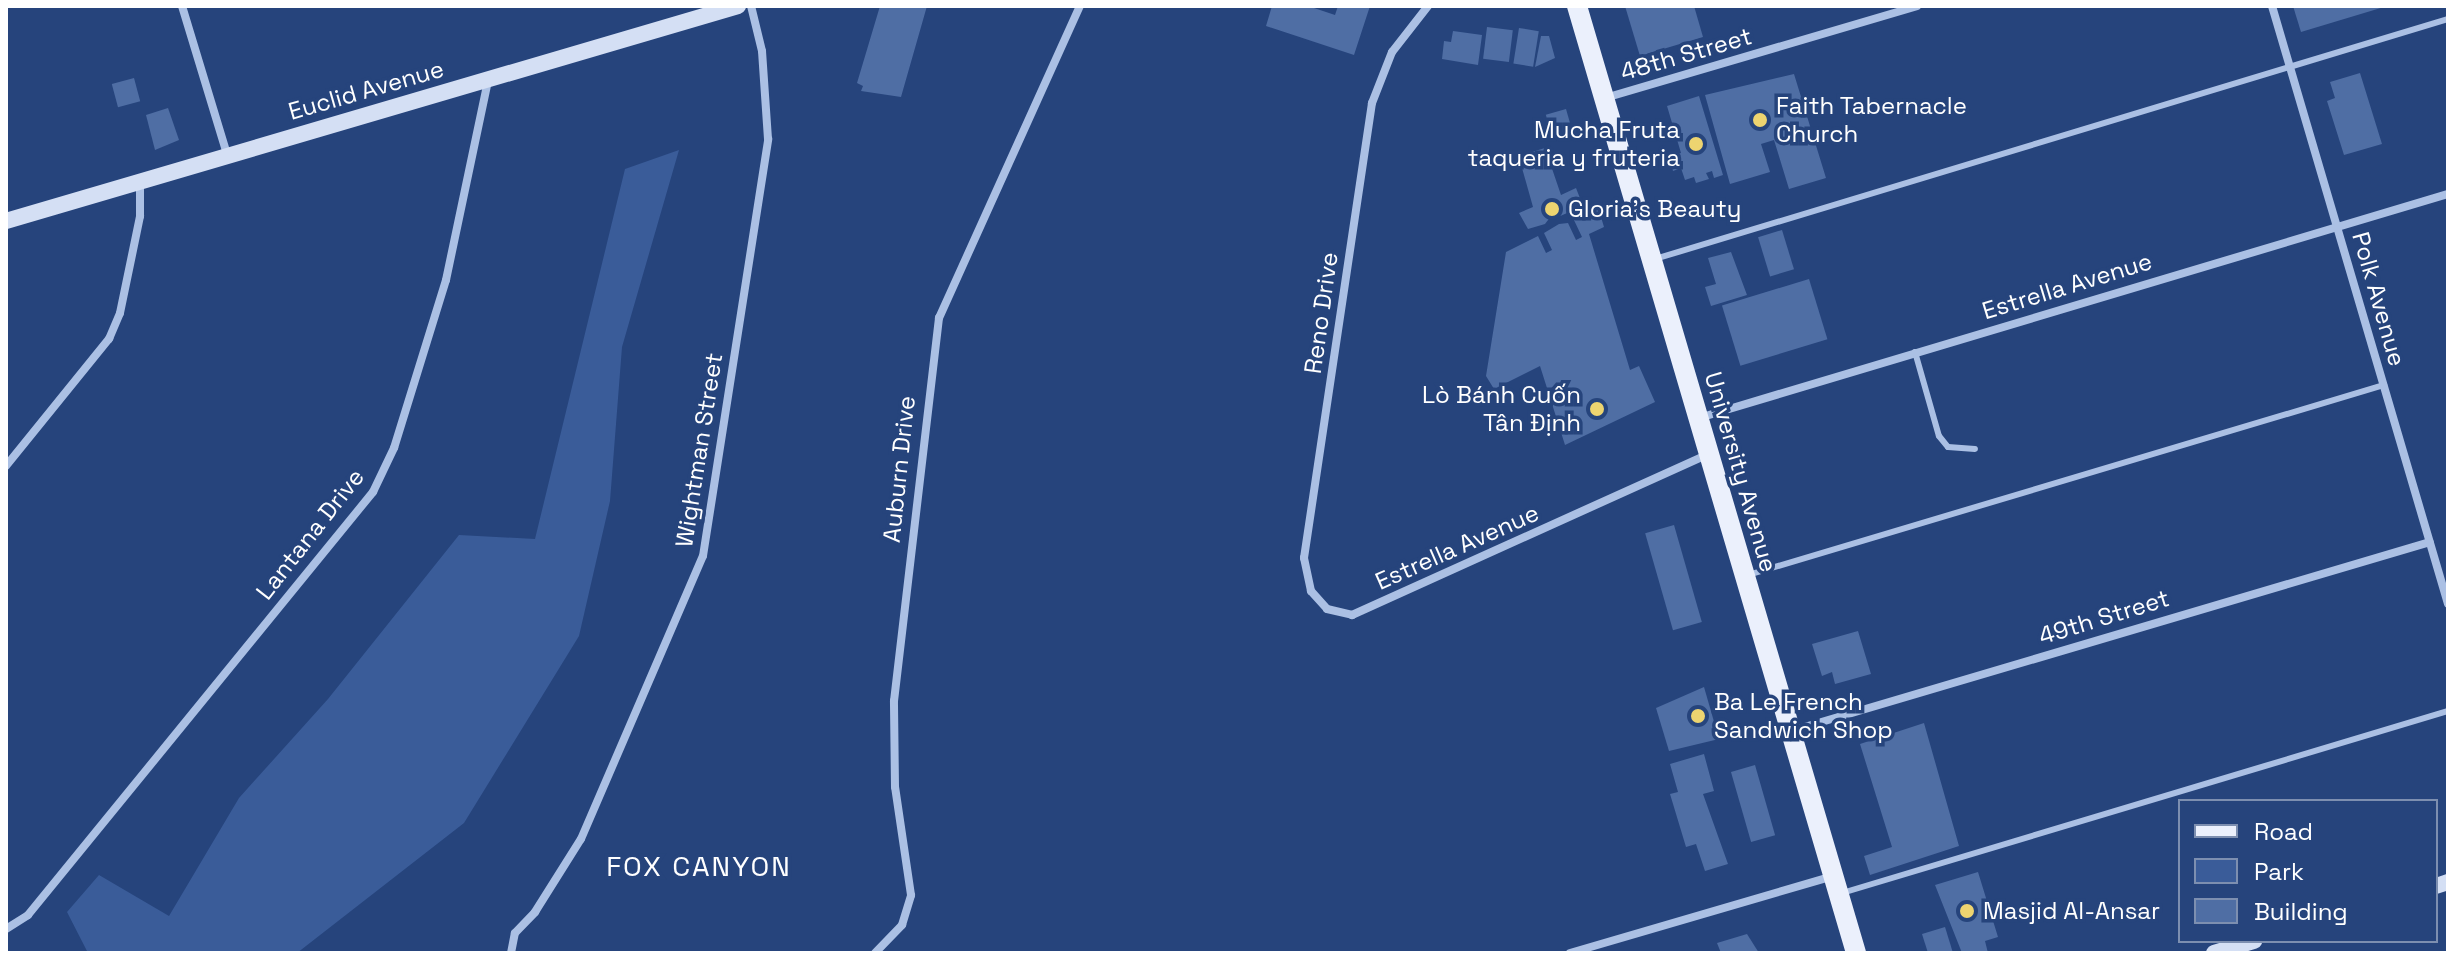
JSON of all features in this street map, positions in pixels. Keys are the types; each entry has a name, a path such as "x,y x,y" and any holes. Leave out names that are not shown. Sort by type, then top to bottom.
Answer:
{"main road":[{"name":"Euclid Avenue","path":"6,221 738,6"},
{"name":"University Avenue","path":"1577,6 1856,953"},
{"path":"2214,953 2247,943"}],"street":[{"path":"182,6 227,154"},
{"name":"Wightman Street","path":"511,953 515,933 535,912 581,839 703,556 768,139 762,51 751,6"},
{"name":"Auburn Drive","path":"875,953 902,925 911,895 895,787 894,701 939,318 1080,6"},
{"name":"Reno Drive","path":"1352,615 1327,609 1318,600 1307,580 1304,558 1372,103 1392,52 1428,6"},
{"name":"48th Street","path":"1604,98 1917,6"},
{"name":"Polk Avenue","path":"2272,6 2448,604"},
{"name":"Lantana Drive","path":"6,929 28,915 373,492 394,448 446,280 488,81"},
{"path":"6,466 109,339 120,313 140,216 140,181"},
{"name":"Estrella Avenue","path":"1698,418 2448,194"},
{"name":"Estrella Avenue","path":"1352,615 1708,454"},
{"name":"49th Street","path":"1791,731 2430,542"},
{"path":"1570,953 1836,885"}],"lane":[{"path":"1652,260 2448,19"},
{"path":"1915,352 1939,436 1948,447 1975,449"},
{"path":"1745,576 2384,385"},
{"path":"1836,885 2448,711"}],"green space":[{"path":"679,150 622,347 610,501 579,636 464,823 297,953 88,953 67,912 99,875 169,916 239,798 328,699 459,535 535,539 625,169"}],"building":[{"path":"880,6 927,6 901,97 861,91 863,86 857,83"},
{"path":"1272,6 1308,6 1335,15 1338,6 1370,6 1354,55 1266,26"},
{"path":"1625,6 1694,6 1703,37 1640,56"},
{"path":"2293,6 2384,6 2384,7 2301,32"},
{"path":"1487,27 1513,30 1509,62 1483,59"},
{"path":"1519,28 1539,31 1533,67 1513,64"},
{"path":"1453,31 1482,35 1478,65 1442,59 1444,41 1451,42"},
{"path":"1541,36 1549,36 1555,58 1535,67"},
{"path":"2360,73 2382,144 2344,155 2327,101 2335,98 2330,82"},
{"name":"Faith Tabernacle Church","path":"1794,74 1826,178 1789,189 1774,140 1761,144 1770,172 1730,184 1705,95"},
{"path":"134,78 140,101 118,107 112,84"},
{"name":"Mucha Fruta taqueria y fruteria","path":"1699,96 1723,175 1714,178 1712,171 1706,173 1709,179 1696,183 1694,177 1685,180 1681,168 1673,171 1669,157 1681,153 1667,106"},
{"path":"168,108 179,140 155,150 146,115"},
{"path":"1566,109 1572,130 1552,136 1546,115"},
{"path":"1545,148 1561,195 1576,188 1583,206 1558,217 1554,212 1545,224 1528,229 1519,213 1533,207 1522,168 1525,154"},
{"path":"1598,207 1604,227 1589,234 1630,370 1639,366 1655,402 1565,445 1540,366 1494,389 1486,376 1506,252 1538,236 1546,253 1552,250 1544,233 1559,224 1568,223 1576,240 1582,237 1573,218"},
{"path":"1782,230 1794,269 1770,277 1758,237"},
{"path":"1731,252 1747,295 1711,306 1705,287 1716,284 1708,258"},
{"path":"1809,279 1827,339 1740,366 1722,306"},
{"path":"1674,525 1702,622 1673,630 1645,533"},
{"path":"1858,631 1871,674 1835,684 1832,672 1822,676 1812,644"},
{"path":"1704,687 1719,739 1669,751 1656,708"},
{"path":"1924,723 1959,846 1870,875 1864,856 1892,847 1860,744"},
{"path":"1704,754 1714,791 1703,794 1728,864 1705,871 1696,844 1686,847 1670,794 1678,792 1670,764"},
{"path":"1755,765 1775,835 1751,842 1731,772"},
{"name":"Masjid Al-Ansar","path":"1978,872 1998,937 1985,941 1988,953 1962,953 1935,885"},
{"path":"1945,927 1953,953 1928,953 1922,934"},
{"path":"1747,934 1759,953 1721,953 1717,943"}],"place":[{"name":"Faith Tabernacle Church","path":"1760,120"},
{"name":"Mucha Fruta taqueria y fruteria","path":"1696,144"},
{"name":"Gloria's Beauty","path":"1552,209"},
{"name":"Lò Bánh Cuốn Tân Định","path":"1597,409"},
{"name":"Ba Le French Sandwich Shop","path":"1698,716"},
{"name":"Masjid Al-Ansar","path":"1967,911"}],"district":[{"name":"FOX CANYON","path":"699,866"}]}
